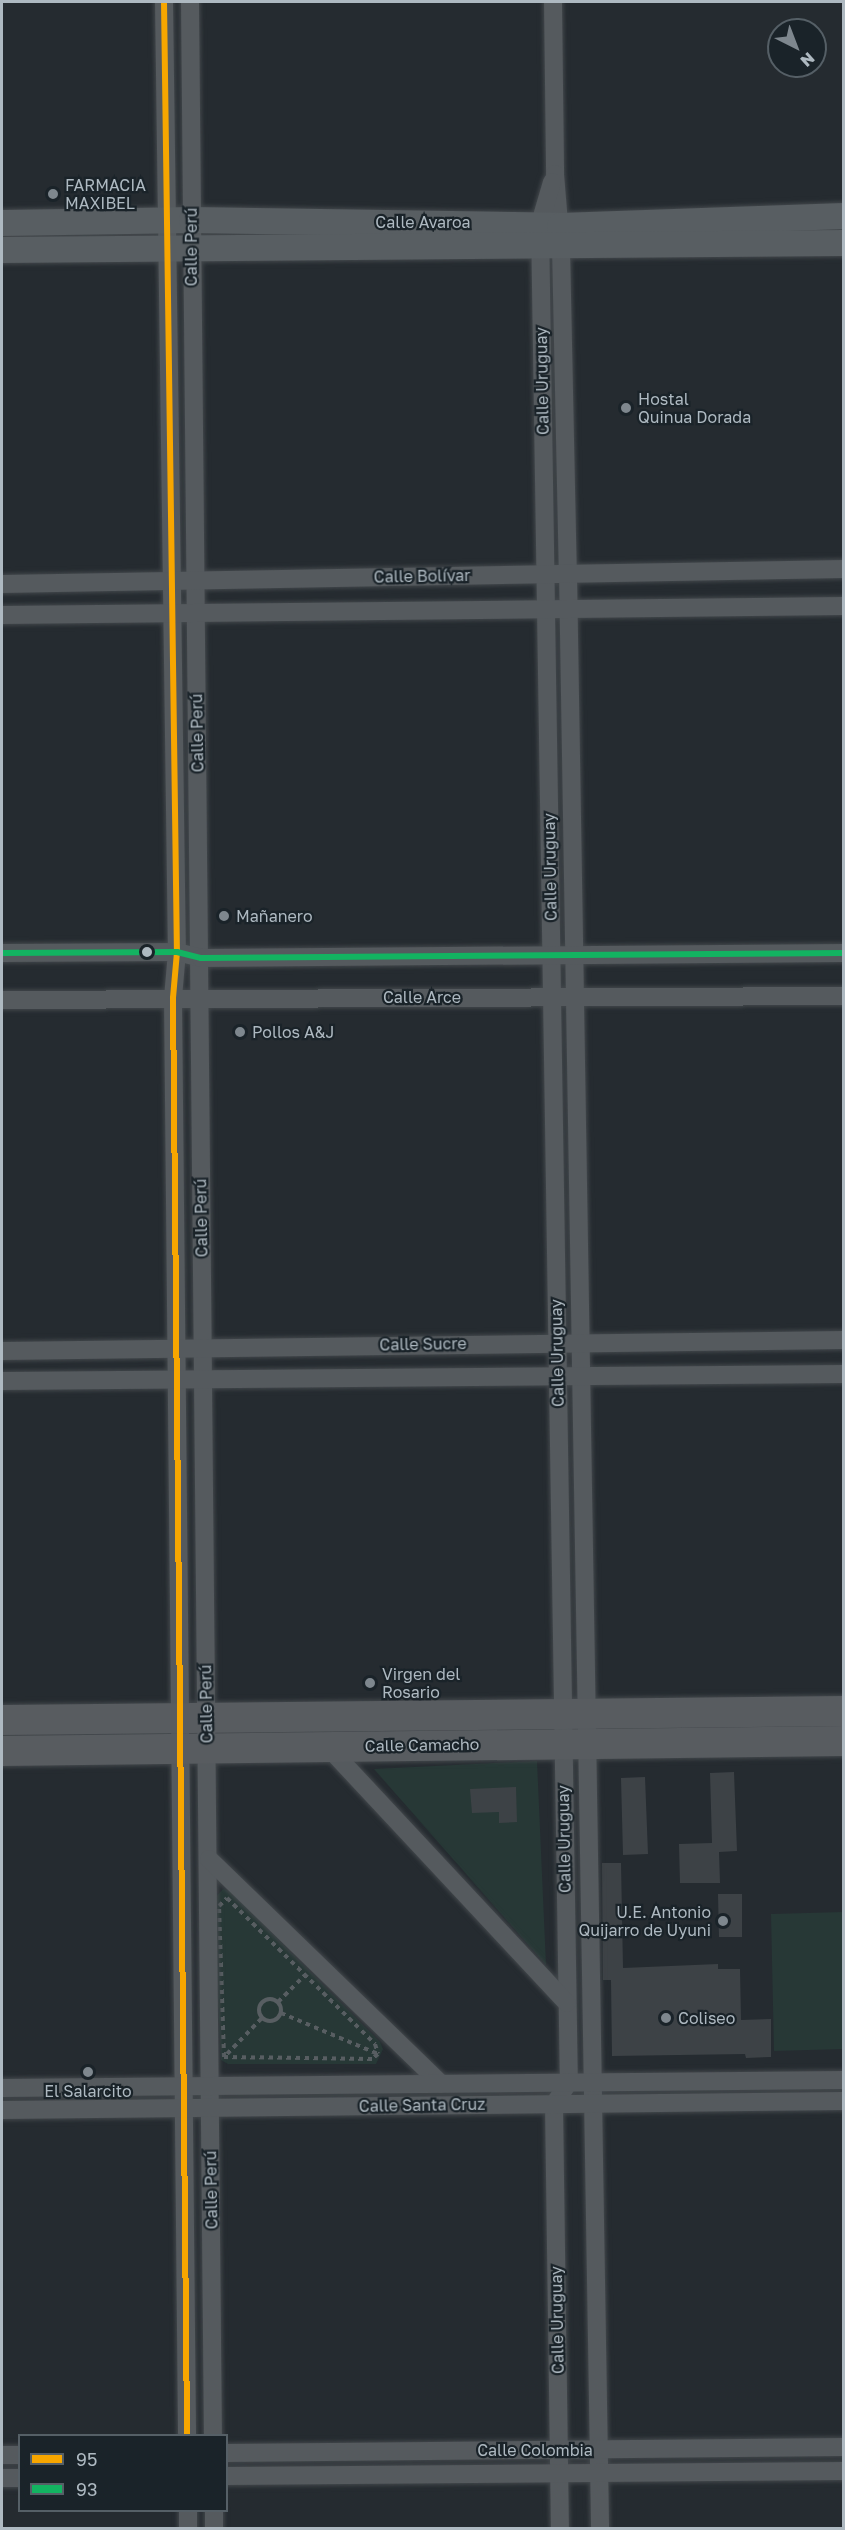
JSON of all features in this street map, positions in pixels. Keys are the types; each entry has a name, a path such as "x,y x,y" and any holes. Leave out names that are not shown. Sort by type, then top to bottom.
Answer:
{"highway":[{"name":"Calle Camacho","path":"2,1720 843,1711"},
{"name":"Calle Camacho","path":"2,1751 843,1741"}],"main road":[{"name":"Calle Avaroa","path":"2,250 178,250 550,236 843,216"},
{"name":"Calle Avaroa","path":"2,223 192,220 550,236 843,243"}],"street":[{"name":"Calle Perú","path":"164,2 166,220 178,250 195,579 201,958 199,998 203,1378 193,1718 194,1748 209,1859 213,2434"},
{"name":"Calle Perú","path":"187,2434 184,2086 194,1748 177,1378 173,998 177,952 169,579 178,250 192,220 190,2"},
{"name":"Calle Uruguay","path":"553,2 555,174 550,236 545,574 557,1375 593,2104 600,2529"},
{"name":"Calle Uruguay","path":"550,236 568,573 575,997 581,1375 574,1714"},
{"name":"Calle Bolívar","path":"2,584 169,579 843,569"},
{"name":"Calle Bolívar","path":"2,615 195,611 843,606"},
{"path":"2,953 177,952 201,958 843,953"},
{"name":"Calle Arce","path":"2,1000 843,996"},
{"name":"Calle Sucre","path":"2,1351 557,1342 726,1344 843,1340"},
{"name":"Calle Sucre","path":"2,1381 557,1375 718,1378 843,1374"},
{"name":"Calle Uruguay","path":"568,2082 567,2003 575,1744"},
{"path":"328,1746 567,2003"},
{"path":"209,1859 441,2084"},
{"name":"Calle Santa Cruz","path":"2,2088 843,2080"},
{"path":"554,2104 568,2082"},
{"name":"Calle Santa Cruz","path":"2,2110 843,2101"},
{"name":"Calle Uruguay","path":"554,2104 560,2529"},
{"name":"Calle Colombia","path":"228,2453 843,2447"},
{"path":"2,2455 18,2455"},
{"name":"Calle Colombia","path":"228,2476 843,2470"},
{"path":"2,2478 18,2478"},
{"path":"188,2512 188,2529"},
{"path":"214,2512 214,2529"}],"path":[{"path":"224,2057 222,1900 231,1899 375,2044 378,2054"},
{"path":"281,2013 272,2022 262,2018 258,2008 262,2001 278,2002 306,1974"},
{"path":"278,2002 281,2013"},
{"path":"281,2013 378,2054"},
{"path":"224,2057 262,2018"},
{"path":"224,2057 372,2059 378,2054"}],"shaded area":[{"path":"537,1761 546,1965 374,1769"},
{"path":"223,1889 230,1891 380,2042 383,2049 376,2064 228,2064 221,2060 213,1900"},
{"path":"843,1912 843,2049 774,2051 771,1914"}],"building":[{"path":"734,1772 737,1851 719,1852 720,1883 680,1883 679,1844 712,1843 710,1773"},
{"path":"645,1777 648,1854 623,1855 621,1778"},
{"path":"516,1787 517,1822 499,1823 499,1812 472,1813 470,1789"},
{"path":"602,1863 621,1863 623,1968 718,1964 718,1969 740,1969 741,2020 771,2019 771,2057 746,2058 745,2054 612,2056 611,1980 603,1980"},
{"path":"718,1894 742,1894 742,1937 719,1937"}],"transit line":[{"name":"95","path":"164,2 177,952 173,998 187,2434"},
{"name":"93","path":"2,953 177,952 201,958 844,953"}],"place":[{"name":"FARMACIA MAXIBEL","path":"53,194"},
{"name":"Hostal Quinua Dorada","path":"626,408"},
{"name":"Mañanero","path":"224,916"},
{"name":"Pollos A&J","path":"240,1032"},
{"name":"Virgen del Rosario","path":"370,1683"},
{"name":"U.E. Antonio Quijarro de Uyuni","path":"723,1921"},
{"name":"Coliseo","path":"666,2018"},
{"name":"El Salarcito","path":"88,2072"}]}
